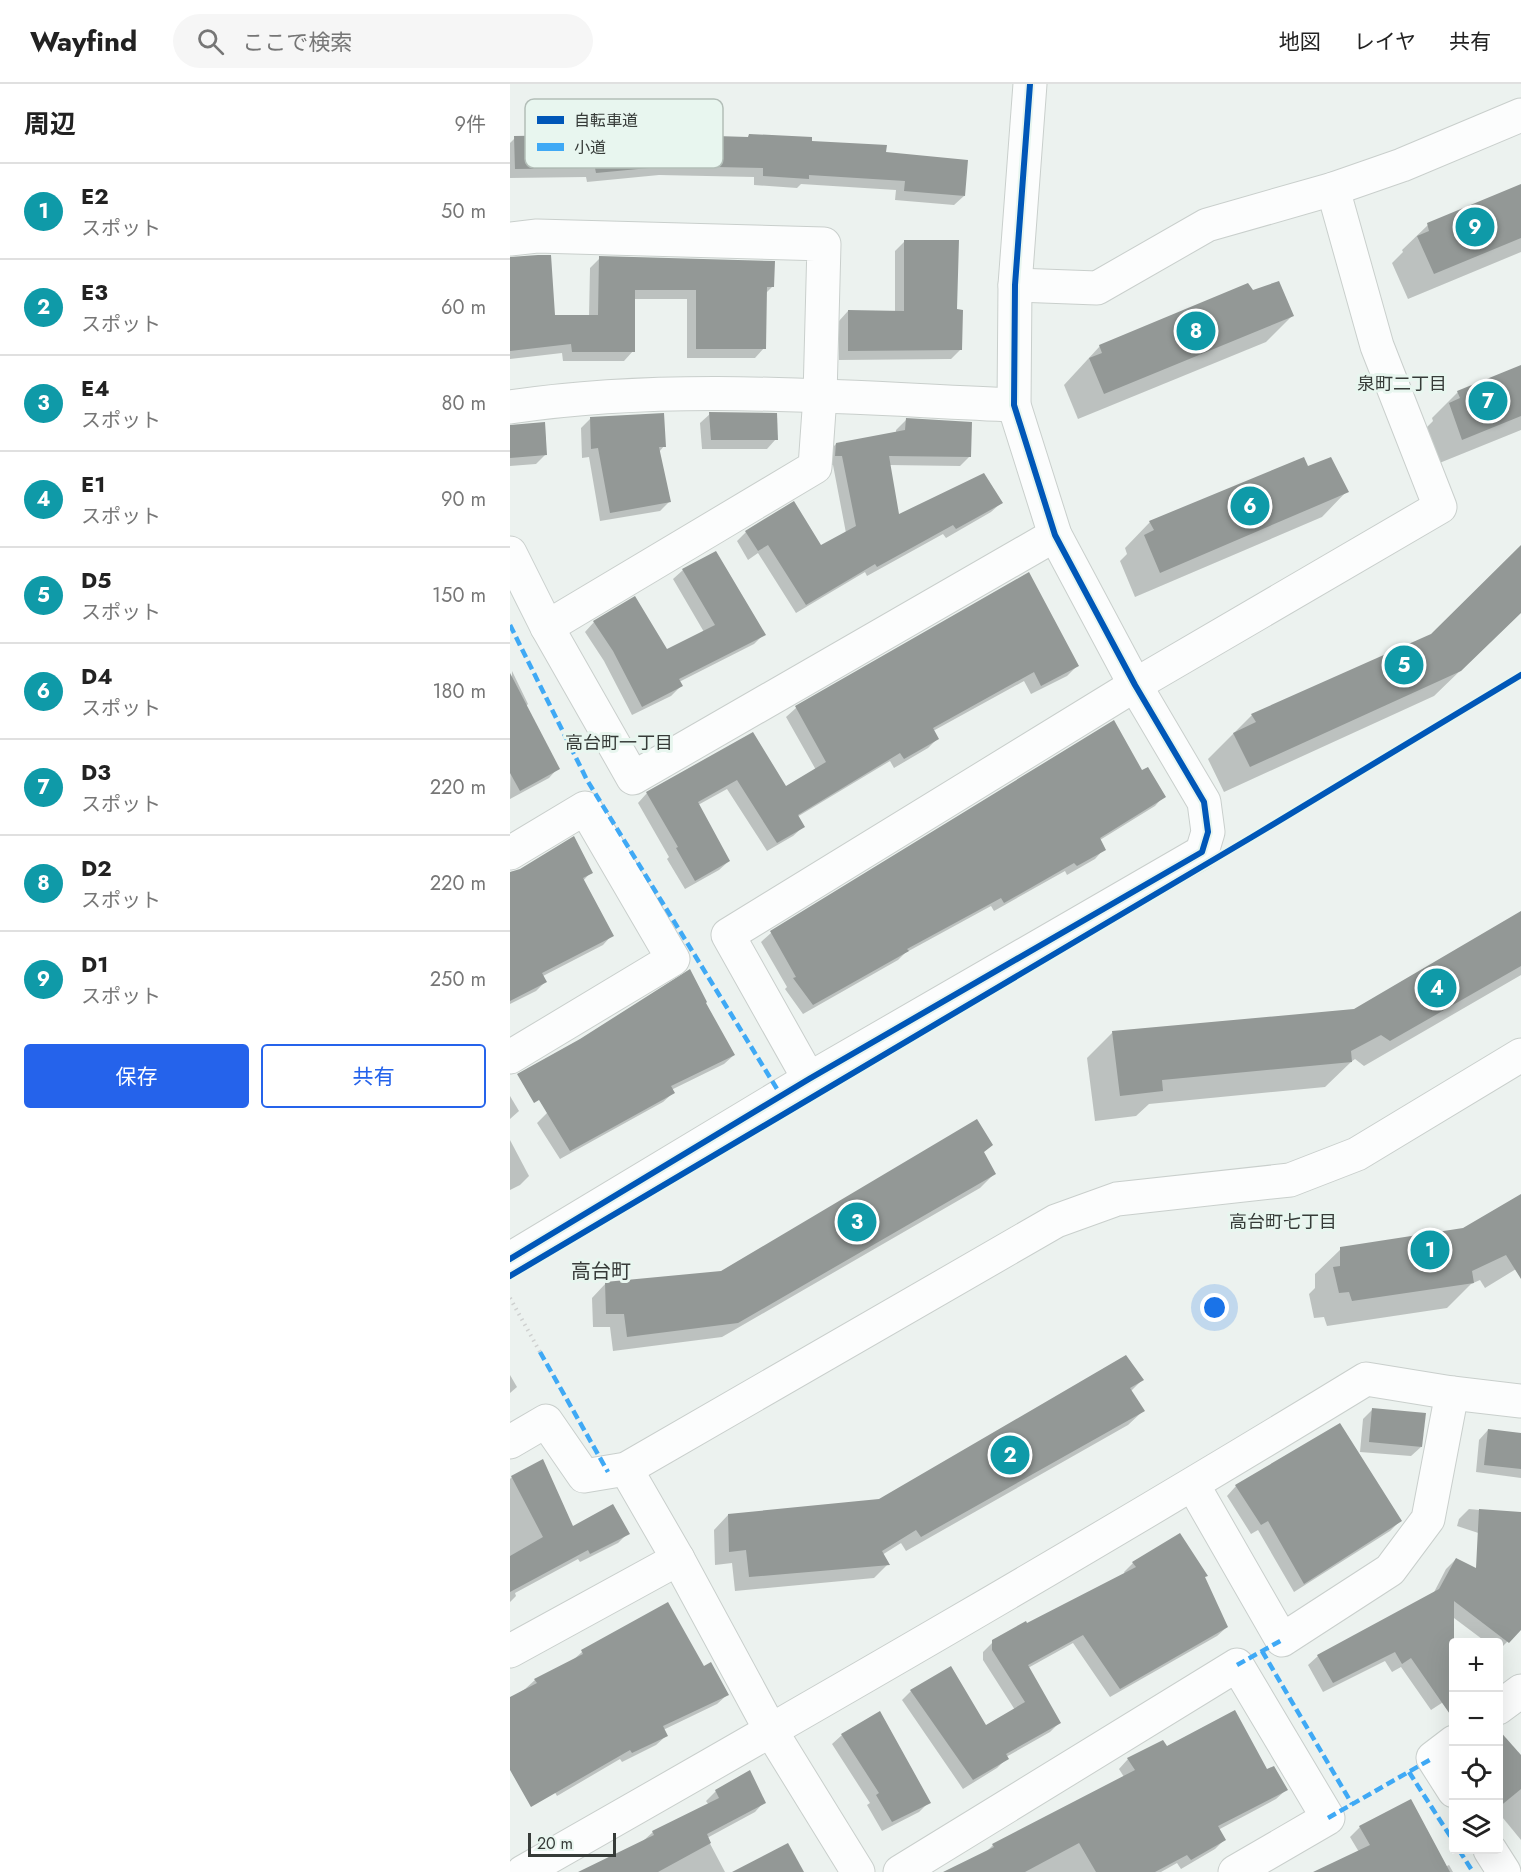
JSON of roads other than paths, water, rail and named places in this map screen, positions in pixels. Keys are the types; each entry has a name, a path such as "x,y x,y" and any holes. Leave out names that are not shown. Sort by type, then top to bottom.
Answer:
{"street":[{"path":"510,1259 809,1080 1202,852 1208,832 1204,802 1135,685 1055,535 1014,405 1015,285 1030,84"},
{"path":"1015,285 1097,288 1207,225 1333,189 1402,165 1521,115"},
{"path":"809,1080 728,935 1135,685 1440,507 1377,346 1333,189"},
{"path":"510,239 537,236 824,244 820,396 815,467 547,627"},
{"path":"510,407 560,399 681,393 820,396 1014,405"},
{"path":"510,554 547,627 633,778 1055,535"},
{"path":"510,853 585,808 674,959 510,1057"},
{"path":"510,1442 546,1420 584,1476 627,1469 1056,1221 1117,1200 1290,1180 1358,1154 1521,1055"},
{"path":"523,1872 771,1731 1193,1485 1366,1379 1521,1401"},
{"path":"1193,1485 1282,1640 1390,1570 1428,1519 1452,1393"},
{"path":"627,1469 678,1558 771,1731 858,1872"},
{"path":"510,1651 678,1558"},
{"path":"900,1872 1237,1665 1328,1818 1235,1872"},
{"path":"1503,1704 1521,1691"},
{"path":"1449,1747 1433,1758 1449,1783"},
{"path":"1493,1854 1504,1872"}],"place":[{"name":"D1","path":"1475,227"},
{"name":"D2","path":"1196,331"},
{"name":"D3","path":"1488,401"},
{"name":"D4","path":"1250,506"},
{"name":"D5","path":"1404,665"},
{"name":"E1","path":"1437,988"},
{"name":"E4","path":"857,1222"},
{"name":"E2","path":"1430,1250"},
{"name":"E3","path":"1010,1455"}],"district":[{"name":"泉町二丁目","path":"1402,384"},
{"name":"高台町一丁目","path":"619,743"},
{"name":"高台町七丁目","path":"1283,1222"},
{"name":"高台町","path":"601,1271"}]}
